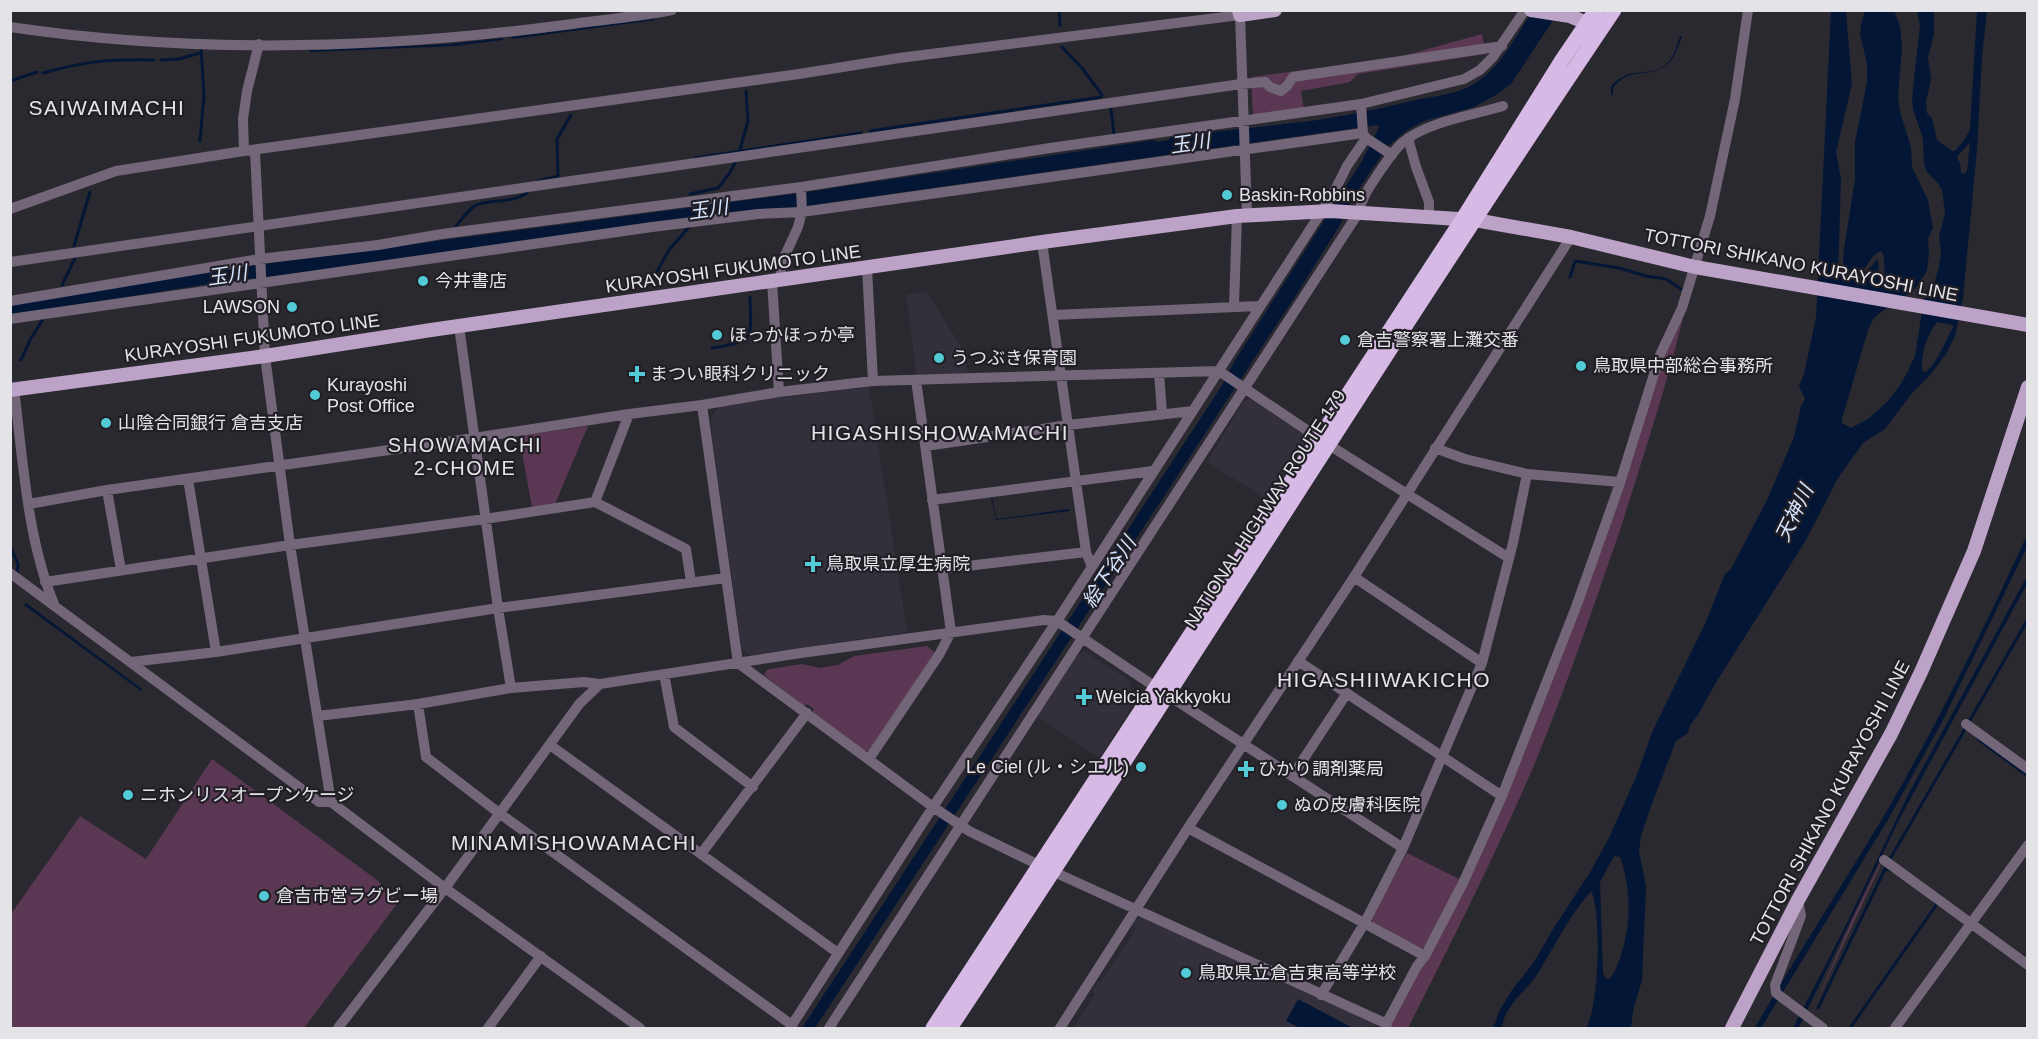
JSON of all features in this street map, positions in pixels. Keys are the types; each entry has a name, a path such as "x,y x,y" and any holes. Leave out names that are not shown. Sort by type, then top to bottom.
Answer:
{"highway":[{"name":"NATIONAL HIGHWAY ROUTE 179","path":"950,1029 1048,868 1595,21 1614,10"},
{"name":"NATIONAL HIGHWAY ROUTE 179","path":"933,1029 1048,868"}],"main road":[{"path":"1239,13 1275,10"},
{"path":"1531,10 1595,21"},
{"name":"KURAYOSHI FUKUMOTO LINE","path":"13,390 265,356 459,326 1242,215 1325,211 1468,220"},
{"name":"TOTTORI SHIKANO KURAYOSHI LINE","path":"1468,220 1570,237 1699,268 2028,325"},
{"name":"TOTTORI SHIKANO KURAYOSHI LINE","path":"1732,1029 1798,900 1891,734 1921,672 1974,551 2028,387"}],"street":[{"path":"10,27 154,42 259,44 416,41 506,33 672,10"},
{"path":"10,301 260,259 801,187 1038,150 1244,123 1361,104 1464,79 1480,70 1502,46 1525,10"},
{"path":"702,405 738,663 958,823 1048,868 1321,994 1385,1026 1463,883 1502,796 1576,607 1620,482 1660,355 1699,268 1732,111 1748,11"},
{"path":"10,209 116,171 899,58 1239,13 1245,147 1234,306"},
{"path":"259,44 243,119 259,225 265,356 290,545 331,802"},
{"path":"10,262 1241,84 1265,82 1270,87 1281,90 1293,77 1502,46"},
{"path":"418,704 426,757 791,1027 1060,623 1092,567 1153,471 1192,411 1222,373 1259,306 1325,211 1364,136 1361,104"},
{"path":"829,1029 958,823 1392,155 1408,138 1421,130 1503,106"},
{"path":"10,319 652,228 758,214 802,212 1245,147 1364,136 1392,155"},
{"path":"1408,138 1429,202 1429,217"},
{"path":"779,392 776,281 802,212 801,187"},
{"path":"1060,1029 1188,828 1354,577 1570,237"},
{"path":"1042,242 1086,552 1092,567"},
{"path":"867,268 873,381"},
{"path":"1053,315 1259,306"},
{"path":"459,326 511,688"},
{"path":"1160,373 1162,413"},
{"path":"29,504 107,490 779,392 873,381 1222,373 1406,494 1509,558"},
{"path":"870,759 939,656 951,632 916,380"},
{"path":"13,390 29,504 45,582 54,604"},
{"path":"926,446 1068,425 1192,411"},
{"path":"595,502 629,414"},
{"path":"1435,448 1465,459 1527,474 1620,482"},
{"path":"932,500 1153,471"},
{"path":"1321,994 1364,924 1403,848 1482,663 1509,558 1527,474"},
{"path":"188,479 216,652"},
{"path":"107,490 121,570"},
{"path":"45,582 595,502 686,549 691,582"},
{"path":"942,569 1086,552"},
{"path":"10,573 319,802 331,802 445,888 640,1029"},
{"path":"1354,577 1482,663"},
{"path":"131,662 216,652 498,609 726,578"},
{"path":"318,716 418,704 511,688 584,682 600,684 1044,620 1060,623 1403,848"},
{"path":"1298,660 1502,796"},
{"path":"664,674 674,727 753,787"},
{"path":"338,1029 445,888 580,703 600,684"},
{"path":"1293,775 1347,693"},
{"path":"701,854 807,712"},
{"path":"1966,724 2028,769"},
{"path":"550,745 838,954"},
{"path":"1188,828 1425,956"},
{"path":"1895,1029 2028,845"},
{"path":"1884,860 2028,965"},
{"path":"1798,900 1801,916 1775,985 1776,993 1823,1029"},
{"path":"489,1029 541,956"},
{"path":"1801,1029 1808,1017"}],"shaded area":[{"path":"1482,34 1486,54 1358,74 1350,82 1301,91 1304,110 1253,116 1251,77 1399,57"},
{"path":"927,292 960,345 969,375 917,376 906,295"},
{"path":"1683,318 1662,396 1621,527 1567,680 1532,770 1487,868 1408,1028 1389,1028 1516,767 1661,357"},
{"name":"鳥取県立厚生病院","path":"869,387 907,632 751,655 742,650 711,418 720,405"},
{"path":"1253,398 1305,433 1307,439 1268,500 1207,462 1244,401"},
{"path":"588,426 555,504 532,507 519,436"},
{"path":"927,646 935,653 871,751 865,751 812,713 814,709 807,704 804,706 764,675 770,669 802,664 819,668 838,665 854,656"},
{"path":"1084,651 1129,680 1134,703 1100,758 1037,716 1077,655"},
{"path":"212,759 377,880 394,898 396,905 304,1028 11,1028 11,914 80,816 146,859"},
{"path":"1887,849 1882,862 1814,1007 1854,916"},
{"path":"1407,853 1461,880 1427,947 1420,948 1374,924 1371,917"},
{"name":"鳥取県立倉吉東高等学校","path":"1143,917 1375,1024 1373,1028 1073,1028 1095,994 1092,991 1098,982 1101,982 1136,929 1131,925 1134,920"}],"water":[{"path":"1533,11 1559,11 1511,84 1474,107 1424,121 1407,130 1388,146 1352,199 1340,225 1298,292 815,1028 802,1028 1221,387 1234,362 1362,161 1378,125 812,205 704,217 221,282 11,315 11,304 225,269 793,194 1154,140 1157,142 1169,140 1171,137 1331,118 1447,94 1470,86 1494,67"},
{"name":"天神川","path":"1831,11 1846,11 1852,84 1836,152 1841,179 1838,276 1860,280 1878,258 1879,283 1885,284 1884,256 1881,251 1873,257 1864,270 1856,275 1850,275 1843,264 1855,179 1855,142 1867,82 1867,64 1860,34 1865,11 1894,11 1900,26 1902,47 1898,97 1900,112 1911,147 1912,167 1928,200 1933,228 1928,239 1927,271 1914,290 1874,318 1868,330 1842,419 1842,423 1851,428 1868,419 1887,402 1906,375 1915,356 1925,292 1934,284 1939,267 1941,253 1939,236 1945,213 1942,190 1927,172 1924,164 1923,139 1913,109 1912,98 1920,25 1917,11 1934,11 1934,34 1928,57 1931,80 1926,101 1927,113 1932,118 1937,140 1955,151 1970,129 1977,11 1987,11 1963,297 1955,336 1946,354 1930,375 1912,393 1885,429 1863,443 1838,478 1806,540 1715,684 1690,725 1688,733 1676,741 1641,836 1639,851 1646,887 1642,980 1633,1011 1631,1028 1586,1028 1594,1001 1598,960 1597,918 1591,891 1570,919 1535,977 1512,1004 1502,1028 1493,1028 1512,990 1534,962 1609,838 1636,777 1653,730 1705,624 1725,574 1731,569 1767,500 1794,437 1801,406 1805,399 1799,386 1804,374 1816,318","holes":["1970,142 1967,171 1964,174 1961,173 1957,157","1937,322 1953,325 1932,366 1923,372 1923,353","1614,856 1620,857 1627,886 1628,920 1620,958 1608,980 1603,974 1600,882"]},
{"path":"655,18 655,20 512,39 511,37"},
{"path":"1680,36 1682,36 1675,54 1667,64 1659,70 1622,79 1613,88 1613,95 1611,95 1611,87 1620,78 1630,74 1649,72 1666,64 1674,54"},
{"path":"503,38 503,40 455,46 310,52 310,50 448,44"},
{"path":"991,497 998,519 1069,509 1070,511 996,520"},
{"path":"2027,535 2027,547 1941,724 1889,818 1761,1028 1755,1028 1885,814 1923,746"},
{"path":"2027,576 2027,584 1900,818 1802,1021 1798,1028 1793,1028 1845,927 1909,793"},
{"path":"26,603 142,689 141,691 24,605"},
{"path":"1298,999 1353,1028 1300,1028 1286,1021"}],"waterway":[{"path":"1059,10 1060,25"},
{"path":"870,131 1101,97 1102,95 1082,68 1062,47"},
{"path":"200,141 204,95 201,48"},
{"path":"161,60 179,59 200,53"},
{"path":"43,73 98,62 154,60"},
{"path":"10,81 37,72"},
{"path":"740,149 748,121 746,91"},
{"path":"1111,109 1114,134"},
{"path":"538,181 558,176 557,139 571,115"},
{"path":"695,158 861,133"},
{"name":"玉川","path":"690,194 718,188 735,163"},
{"path":"74,246 90,192"},
{"path":"456,226 477,205 512,199 527,193"},
{"name":"玉川","path":"653,279 669,250 689,227"},
{"path":"62,285 75,258"},
{"path":"1570,277 1575,261 1666,279 1681,289"},
{"path":"712,348 737,343 748,336 751,322 750,297"},
{"path":"21,360 43,319"},
{"path":"10,546 18,564 17,573"},
{"path":"1970,720 2028,619"},
{"path":"1890,859 1965,729"},
{"path":"1978,739 2028,776"},
{"path":"1818,1008 1885,869 1891,870"},
{"path":"1850,1028 1937,904 1935,903"}],"place":[{"name":"Baskin-Robbins","path":"1227,195"},
{"name":"今井書店","path":"423,281"},
{"name":"LAWSON","path":"292,307"},
{"name":"ほっかほっか亭","path":"717,335"},
{"name":"倉吉警察署上灘交番","path":"1345,340"},
{"name":"うつぶき保育園","path":"939,358"},
{"name":"鳥取県中部総合事務所","path":"1581,366"},
{"name":"まつい眼科クリニック","path":"637,374"},
{"name":"Kurayoshi Post Office","path":"315,395"},
{"name":"山陰合同銀行 倉吉支店","path":"106,423"},
{"name":"鳥取県立厚生病院","path":"813,564"},
{"name":"Welcia Yakkyoku","path":"1084,697"},
{"name":"Le Ciel (ル・シエル)","path":"1141,767"},
{"name":"ひかり調剤薬局","path":"1246,769"},
{"name":"ニホンリスオープンケージ","path":"128,795"},
{"name":"ぬの皮膚科医院","path":"1282,805"},
{"name":"倉吉市営ラグビー場","path":"264,896"},
{"name":"鳥取県立倉吉東高等学校","path":"1186,973"}],"district":[{"name":"SAIWAIMACHI","path":"107,107"},
{"name":"HIGASHISHOWAMACHI","path":"940,432"},
{"name":"SHOWAMACHI 2-CHOME","path":"465,456"},
{"name":"HIGASHIIWAKICHO","path":"1384,679"},
{"name":"MINAMISHOWAMACHI","path":"574,842"}],"water label":[{"name":"絵下谷川","path":"1109,572"}]}
